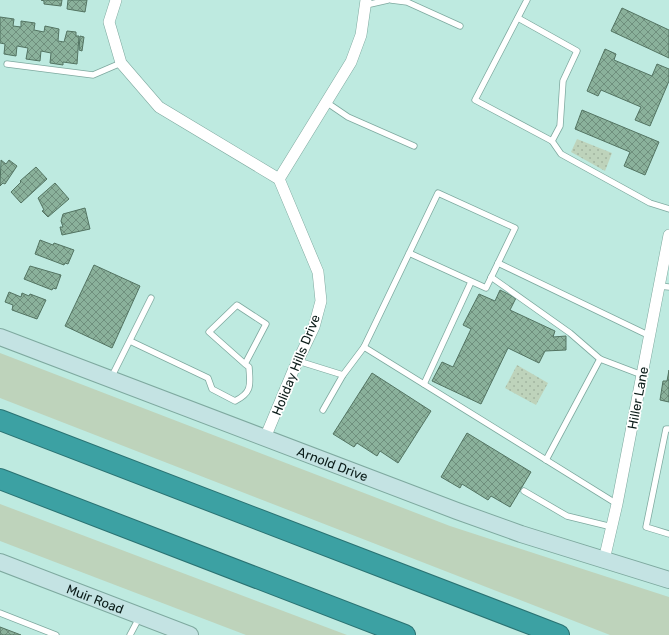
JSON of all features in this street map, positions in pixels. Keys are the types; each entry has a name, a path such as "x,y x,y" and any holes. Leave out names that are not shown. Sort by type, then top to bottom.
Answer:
{"highway":[{"path":"0,420 559,635"},
{"path":"0,479 405,635"}],"street":[{"path":"116,0 109,22 121,63 159,108 279,179 357,48 364,21 366,2"},
{"name":"Holiday Hills Drive","path":"266,438 314,327 321,301 318,272 279,179"},
{"name":"Hiller Lane","path":"604,560 617,504 650,336 664,287 669,235"},
{"name":"Arnold Drive","path":"0,337 456,511 669,580"},
{"name":"Muir Road","path":"0,562 190,635"}],"lane":[{"path":"366,2 390,0 407,2 460,26"},
{"path":"528,0 476,100 552,141 561,154 650,204 669,209"},
{"path":"518,18 577,51 563,81 560,126 552,141"},
{"path":"7,64 93,75 121,63"},
{"path":"326,102 348,117 414,146"},
{"path":"323,410 343,375 364,347 409,253 438,193 515,228 486,288 409,253"},
{"path":"498,263 650,336"},
{"path":"491,277 570,333 600,359 642,375"},
{"path":"424,384 472,282"},
{"path":"111,379 151,298"},
{"path":"130,341 208,378 212,389 235,401 244,396 250,388 249,366 245,364 210,332 237,305 266,324 245,364"},
{"path":"364,347 617,504"},
{"path":"546,460 600,359"},
{"path":"298,361 343,375"},
{"path":"669,429 666,428 646,527 669,534"},
{"path":"524,491 567,516 612,527"},
{"path":"0,612 56,635"},
{"path":"130,635 140,616"}],"green space":[{"path":"577,139 612,153 605,171 571,152"},
{"path":"0,353 450,526 669,597 669,635 610,635 0,398"},
{"path":"517,365 548,383 536,405 505,388"},
{"path":"0,504 347,635 246,635 0,541"}],"building":[{"path":"41,0 62,0 61,6 44,4 44,1"},
{"path":"68,0 87,0 85,12 67,9"},
{"path":"622,8 669,30 669,58 611,31"},
{"path":"0,17 14,19 13,26 21,27 21,21 35,23 34,30 44,32 45,26 59,29 58,41 64,42 67,31 76,32 76,36 79,36 77,64 63,62 63,65 50,63 51,53 41,51 40,61 26,59 28,48 17,46 16,56 4,54 5,44 0,43"},
{"path":"80,36 84,37 82,51 79,50"},
{"path":"605,49 616,54 614,60 652,76 657,64 669,69 669,81 650,126 635,120 641,107 601,90 598,96 587,91"},
{"path":"582,110 659,142 645,175 624,166 630,152 575,129"},
{"path":"1,160 6,164 9,160 17,166 5,184 3,183 0,186"},
{"path":"36,167 47,179 21,203 11,192 21,182 20,181"},
{"path":"55,183 69,199 48,217 42,211 44,210 38,198"},
{"path":"85,208 90,229 62,235 60,227 63,227 61,221 63,214"},
{"path":"40,240 74,250 68,264 65,263 64,265 35,254"},
{"path":"94,265 140,286 112,348 65,326"},
{"path":"30,266 61,275 56,289 53,288 52,290 24,279"},
{"path":"500,290 516,298 510,310 555,331 553,337 566,336 566,350 545,351 539,363 508,348 481,404 432,381 442,362 453,367 471,329 463,325 479,294 495,301"},
{"path":"9,292 21,297 22,293 29,296 30,294 46,300 37,319 12,310 13,305 5,302"},
{"path":"669,370 669,402 660,400 663,381 667,381"},
{"path":"372,373 431,411 398,463 380,451 377,456 357,443 354,447 333,434"},
{"path":"467,433 531,472 510,507 491,496 488,500 462,484 460,488 441,477"},
{"path":"0,627 21,635 0,635"}]}
